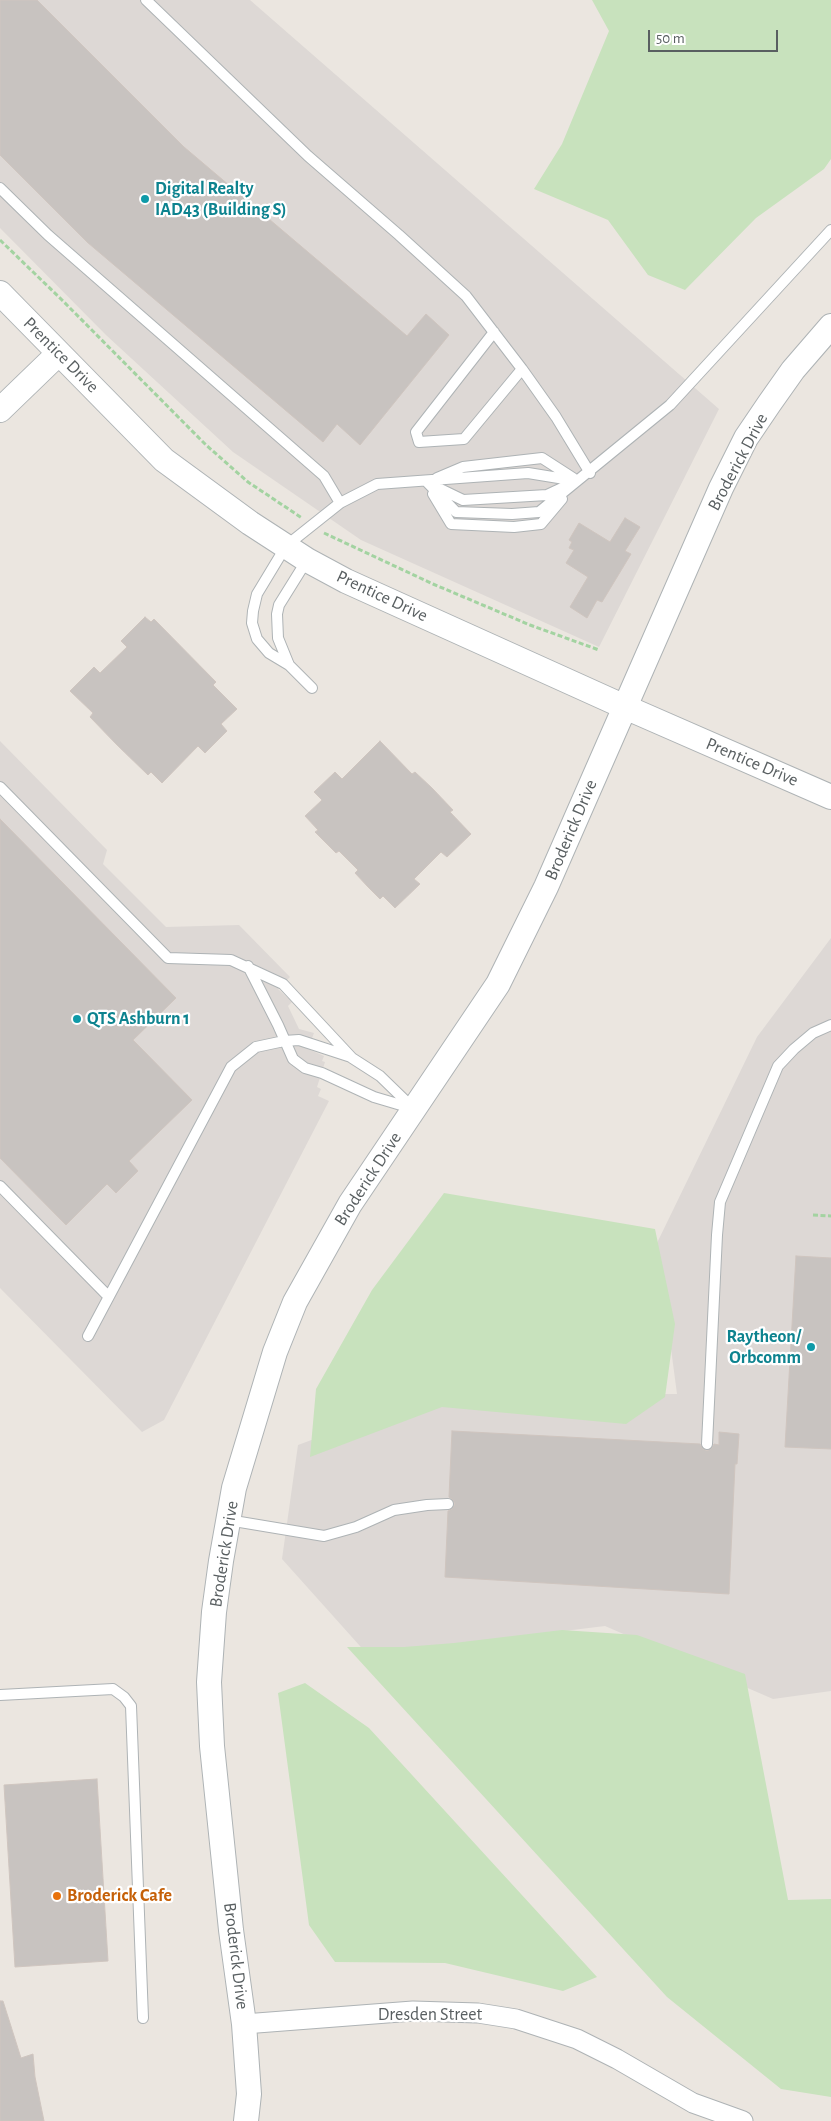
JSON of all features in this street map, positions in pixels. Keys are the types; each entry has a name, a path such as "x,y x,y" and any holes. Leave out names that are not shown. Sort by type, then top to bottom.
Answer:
{"street":[{"name":"Prentice Drive","path":"0,293 164,460 250,523 307,560 346,581 624,707 831,797"},
{"name":"Broderick Drive","path":"246,2121 249,2094 244,2024 231,1930 212,1746 209,1682 214,1612 234,1488 275,1352 295,1302 350,1204 498,984 546,887 721,488 746,438 793,370 831,326"},
{"path":"0,410 58,354"},
{"name":"Dresden Street","path":"244,2024 413,2011 478,2013 516,2019 577,2039 617,2059 693,2102 743,2121"}],"lane":[{"path":"146,0 308,156 400,234 466,296 556,417 590,473"},
{"path":"0,188 48,236 324,476 340,503"},
{"path":"427,482 463,500 547,495 590,473 670,405 831,230"},
{"path":"494,332 416,432 419,442 464,439 522,369"},
{"path":"427,482 463,466 542,458 577,481"},
{"path":"312,688 289,664 268,654 257,639 252,624 257,594 286,546 340,503 377,484 528,474 577,481"},
{"path":"427,482 456,512 512,514 539,512 577,481"},
{"path":"289,664 278,638 278,605 307,560"},
{"path":"0,787 168,958 231,960 248,966 283,984 352,1058"},
{"path":"248,966 293,1059 305,1068 322,1073 374,1097 414,1110"},
{"path":"707,1444 720,1202 778,1066 813,1033 831,1025"},
{"path":"88,1336 231,1067 256,1047 299,1040 352,1058 379,1075 414,1110"},
{"path":"0,1186 108,1296"},
{"path":"228,1520 324,1536 356,1527 394,1510 448,1504"},
{"path":"0,1695 113,1689 124,1697 131,1706 142,2018"}],"path":[{"path":"0,240 206,445 248,482 323,532 530,625 599,650"},
{"path":"813,1215 831,1216"}],"shaded area":[{"path":"0,0 250,0 719,409 599,647 361,540 233,452 106,335 0,228"},
{"path":"0,741 107,850 103,864 166,927 239,925 290,977 278,989 292,1002 288,1006 299,1029 314,1033 308,1049 324,1056 322,1061 325,1062 317,1087 321,1089 318,1096 329,1101 164,1420 142,1432 0,1288"},
{"path":"831,938 831,1691 773,1699 605,1626 368,1655 282,1559 298,1445 433,1395 677,1394 657,1243 757,1037"}],"green space":[{"path":"592,0 831,0 831,159 824,169 756,218 685,290 648,275 608,220 534,189 562,144 609,31"},
{"path":"444,1193 655,1229 675,1324 665,1397 626,1424 442,1407 310,1457 316,1389 372,1290"},
{"path":"562,1630 637,1635 745,1674 788,1900 831,1899 831,2097 781,2089 667,1997 347,1647 404,1647"},
{"path":"305,1683 369,1728 597,1977 563,1991 445,1963 335,1962 309,1925 278,1693"}],"building":[{"name":"Digital Realty IAD43 (Building S)","path":"0,0 37,0 184,147 407,336 426,314 449,335 360,445 337,424 323,442 87,242 0,155"},
{"path":"625,518 640,527 625,551 631,554 602,602 597,600 587,618 570,607 588,577 566,563 574,550 569,548 572,542 569,540 579,523 610,542"},
{"path":"145,617 151,622 154,619 216,682 213,685 237,709 221,724 227,731 205,753 198,746 162,783 151,772 148,775 117,745 90,717 93,713 70,691 94,667 100,673 127,647 121,641"},
{"path":"380,741 412,774 415,772 432,788 453,810 450,812 471,834 447,857 441,852 414,879 420,884 395,908 383,896 380,899 368,887 355,873 358,870 339,851 336,853 315,832 318,830 305,816 322,800 314,792 335,772 342,779"},
{"name":"QTS Ashburn 1","path":"0,819 176,998 133,1040 192,1100 129,1161 138,1171 116,1193 107,1184 66,1225 0,1158"},
{"name":"Raytheon/ Orbcomm","path":"796,1256 831,1258 831,1449 785,1447"},
{"path":"452,1431 700,1444 707,1451 714,1444 719,1445 719,1432 739,1434 737,1464 735,1464 729,1594 445,1577 448,1511 455,1504 449,1497"},
{"path":"97,1779 108,1961 15,1967 4,1785"},
{"path":"0,2001 3,2001 21,2058 33,2054 35,2077 44,2121 0,2121"}],"place":[{"name":"Digital Realty IAD43 (Building S)","path":"145,199"},
{"name":"QTS Ashburn 1","path":"77,1019"},
{"name":"Raytheon/ Orbcomm","path":"811,1347"},
{"name":"Broderick Cafe","path":"57,1896"}]}
